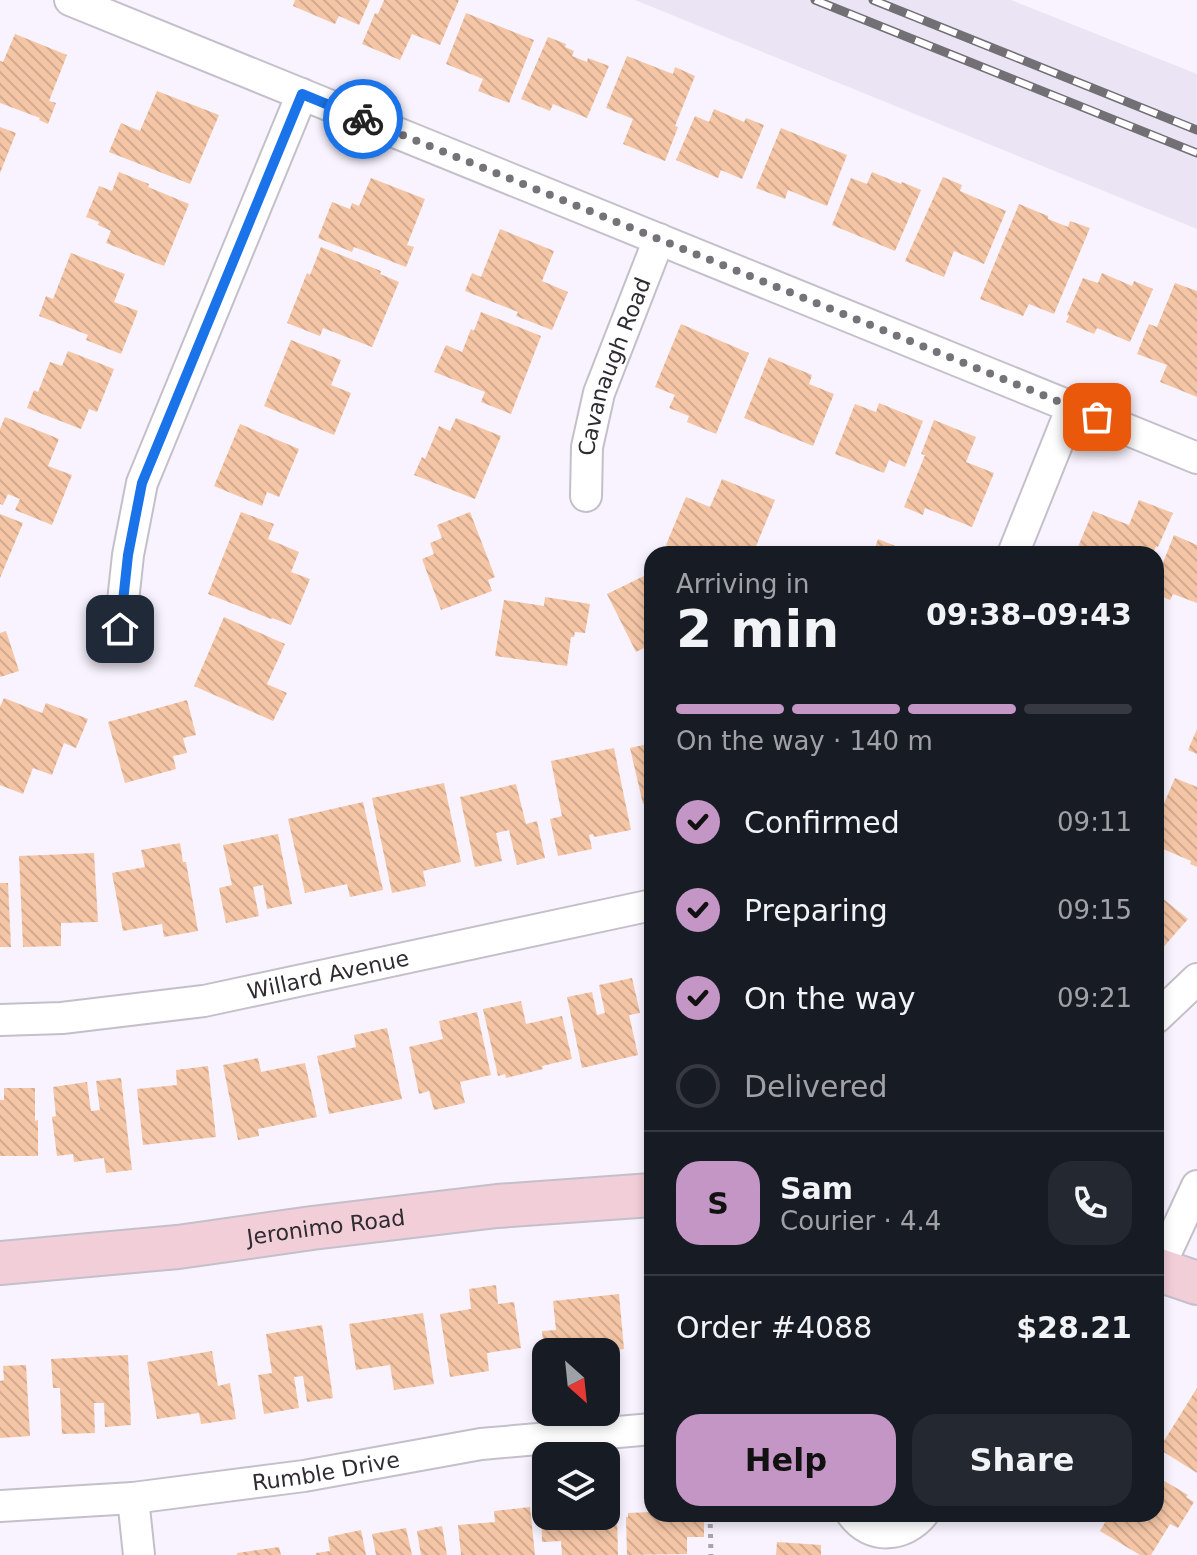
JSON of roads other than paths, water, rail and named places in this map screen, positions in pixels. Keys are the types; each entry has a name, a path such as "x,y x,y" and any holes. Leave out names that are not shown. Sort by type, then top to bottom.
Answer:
{"main road":[{"name":"Jeronimo Road","path":"0,1263 178,1247 497,1206 644,1196"}],"street":[{"path":"70,0 1197,458"},
{"path":"120,629 128,555 142,483 302,94"},
{"name":"Cavanaugh Road","path":"586,496 587,447 599,393 659,239"},
{"path":"1016,546 1072,407"},
{"name":"Willard Avenue","path":"0,1020 62,1018 204,1001 644,907"},
{"path":"1164,1011 1196,983"},
{"path":"1170,1274 1197,1186"},
{"name":"Rumble Drive","path":"0,1506 133,1498 304,1476 481,1444 644,1430"},
{"path":"133,1498 139,1555"},
{"path":"859,1522 883,1533 898,1532 915,1522"}],"railway":[{"path":"815,0 1197,153"},
{"path":"873,0 1197,130"}]}
